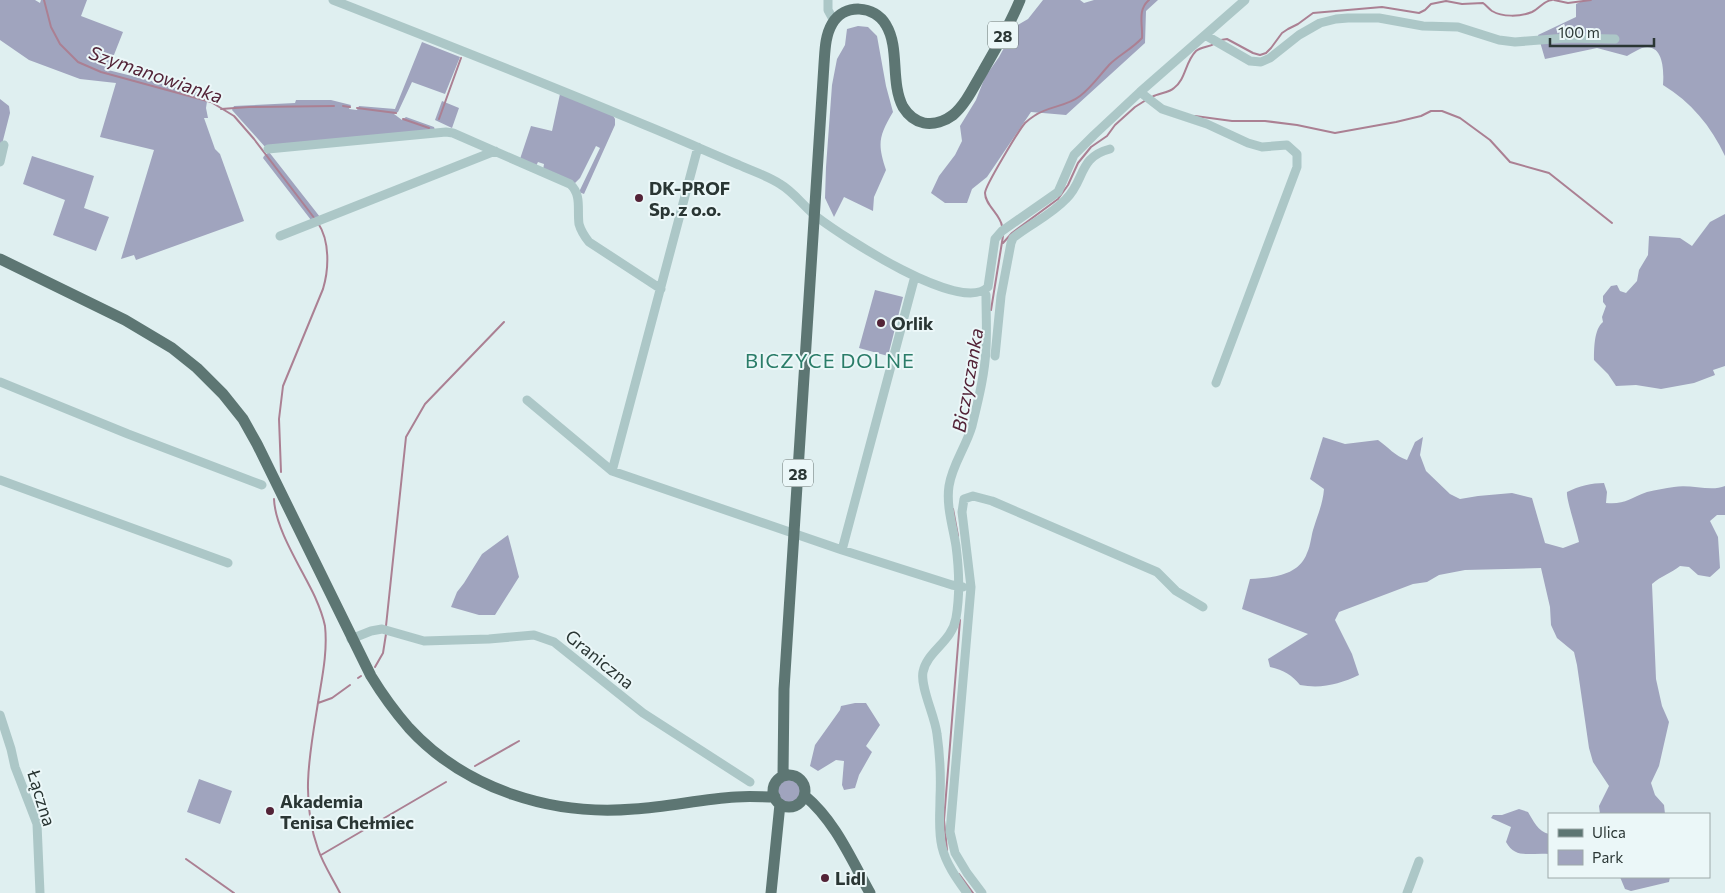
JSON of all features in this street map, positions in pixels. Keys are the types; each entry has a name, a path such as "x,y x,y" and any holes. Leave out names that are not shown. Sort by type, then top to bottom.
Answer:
{"main road":[{"name":"28","path":"787,799 806,788 803,782 788,775 784,731 784,700 828,34 834,21 846,12 859,9 873,13 884,21 891,38 896,84 900,100 909,114 921,122 938,122 954,114 966,100 1009,24 1020,0"},
{"path":"0,260 151,334 197,368 223,394 243,419 257,444 351,639 382,694 410,729 431,749 454,766 474,778 509,793 559,806 609,810 634,809 737,797 787,799 822,814 850,855 870,893"},
{"path":"771,893 775,848 787,799 777,780 788,775"}],"street":[{"path":"333,0 544,83 782,185 815,215 880,259 914,276 951,290 992,294"},
{"path":"828,0 828,10 834,21"},
{"path":"996,356 992,294 988,287 995,239 1004,229 1058,192 1074,155 1209,37 1245,0"},
{"path":"1209,37 1250,61 1261,62 1270,58 1320,23 1336,19 1362,17 1386,19 1423,26 1458,27 1500,40 1515,42 1566,38 1615,39"},
{"path":"1143,94 1162,109 1207,124 1248,143 1262,147 1287,145 1297,154 1297,167 1216,383"},
{"path":"268,149 446,132 453,133 570,184 576,191 579,224 582,234 589,242 661,289"},
{"path":"0,162 4,145"},
{"path":"612,471 698,148"},
{"path":"965,889 952,871 941,846 939,828 941,770 937,733 935,719 922,679 927,660 950,636 956,618 958,586 956,547 949,505 949,486 952,472 971,429 979,394 992,294 1013,238 1046,217 1068,198 1089,160 1101,152 1110,149"},
{"path":"280,236 495,151"},
{"path":"1058,192 1068,198"},
{"path":"842,550 914,276"},
{"path":"0,382 128,434 262,485"},
{"path":"527,400 612,471 842,550 958,586 971,587"},
{"path":"0,480 228,563"},
{"path":"982,893 955,853 950,832 971,587 962,512 964,499 972,496 992,501 1158,572 1176,591 1204,607"},
{"name":"Graniczna","path":"351,639 382,629 424,641 489,639 534,635 547,638 643,713 750,782"},
{"name":"Łączna","path":"0,715 12,750 15,767 37,824 40,893"},
{"path":"1407,893 1419,861"}],"green space":[{"path":"0,0 35,0 40,3 41,0 87,0 81,16 123,32 108,70 208,95 206,108 208,118 204,118 215,149 220,154 244,221 136,260 134,255 121,259 154,150 100,137 116,83 80,79 29,60 0,40"},
{"path":"1043,0 1080,0 1084,3 1094,0 1158,0 1146,11 1145,43 1066,115 1031,112 987,177 972,189 967,203 945,203 931,193 939,176 955,155 962,141 960,126 976,100 985,77 999,57 1016,26 1028,19"},
{"path":"1584,0 1725,0 1725,156 1707,125 1683,99 1663,85 1663,66 1655,49 1649,47 1642,48 1627,56 1597,48 1545,59 1538,35 1576,17 1576,4"},
{"path":"858,26 868,27 877,36 893,112 881,140 881,153 886,170 874,197 873,211 844,197 834,217 825,198 832,85 837,59 845,45 847,29"},
{"path":"422,42 460,57 445,94 412,82 398,112 394,114 402,120 406,117 434,127 435,130 266,148 232,110 234,106 295,103 296,100 331,100 351,105 349,109 357,110 359,106 395,109"},
{"path":"560,94 612,114 615,119 615,125 584,194 579,192 600,148 596,146 580,178 574,184 543,170 544,164 538,162 536,166 520,159 531,126 552,131"},
{"path":"0,99 9,106 10,113 0,152"},
{"path":"442,101 459,108 452,128 435,120"},
{"path":"269,152 320,217 311,220 263,158"},
{"path":"32,156 94,176 84,208 109,217 96,251 53,235 65,200 23,184"},
{"path":"1725,214 1725,366 1713,370 1715,375 1694,383 1661,389 1636,385 1616,386 1608,374 1594,360 1596,334 1603,322 1602,317 1606,306 1603,302 1603,296 1611,286 1617,285 1620,291 1626,293 1637,281 1639,270 1648,255 1649,236 1680,238 1692,246 1710,222"},
{"name":"Orlik","path":"875,290 903,297 888,356 859,348"},
{"path":"1323,437 1345,444 1378,440 1395,454 1407,460 1415,442 1423,437 1420,455 1426,471 1450,494 1460,499 1512,493 1532,498 1545,543 1563,548 1579,542 1567,496 1567,492 1576,488 1604,483 1607,492 1606,503 1612,503 1622,502 1647,492 1680,486 1719,488 1725,486 1725,515 1717,515 1710,521 1718,537 1720,568 1710,577 1698,575 1689,567 1680,566 1652,584 1656,679 1662,706 1669,722 1659,766 1651,783 1655,795 1664,805 1665,813 1600,813 1599,806 1609,786 1593,762 1589,748 1574,652 1557,638 1551,625 1550,607 1541,568 1465,570 1439,575 1427,582 1413,584 1339,612 1335,620 1352,654 1359,675 1345,681 1323,686 1300,685 1287,673 1270,667 1268,659 1308,634 1242,609 1250,579 1267,578 1283,574 1298,567 1303,561 1309,547 1324,489 1310,479"},
{"path":"508,535 519,577 495,615 479,615 451,607 457,592 482,554"},
{"path":"866,703 880,725 866,746 872,752 859,775 855,788 844,790 842,785 844,761 836,760 818,771 810,766 815,745 841,706"},
{"path":"199,779 232,791 220,824 187,812"},
{"path":"789,780 797,783 800,791 797,799 789,802 781,799 778,791 781,783"},
{"path":"1519,809 1528,812 1539,828 1548,834 1548,854 1524,854 1510,848 1506,842 1511,827 1491,818 1493,815 1502,815"},
{"path":"1620,878 1670,878 1669,882 1631,891 1625,889"}],"waterway":[{"name":"Szymanowianka","path":"44,0 51,27 60,44 78,62 101,72 211,102 234,116 254,139 315,219"},
{"name":"Biczyczanka","path":"1002,226 987,202 985,193 986,188 1016,136 1025,123 1034,116 1045,110 1075,100 1092,85 1109,65 1142,38 1141,18 1143,8 1149,0"},
{"path":"1221,40 1227,39 1260,55 1266,53 1282,33 1313,13 1382,7 1419,13 1431,4 1446,1 1462,4 1483,3 1496,13 1517,15 1532,12 1552,0"},
{"path":"1554,0 1568,3 1591,0"},
{"path":"1152,97 1174,88 1181,80 1192,55 1196,51 1214,44"},
{"path":"439,119 461,58"},
{"path":"1003,243 1012,233 1058,199 1068,185 1078,163 1091,147 1107,136 1115,125 1146,100"},
{"path":"221,109 334,106"},
{"path":"343,106 350,107"},
{"path":"357,108 396,113"},
{"path":"1195,116 1232,121 1265,121 1335,133 1396,122 1421,116 1431,111 1442,111 1460,118 1490,140 1510,162 1549,173 1612,223"},
{"path":"403,119 429,128"},
{"name":"Szymanowianka","path":"281,472 279,419 283,386 323,289 326,273 327,255 325,238 318,223"},
{"name":"Biczyczanka","path":"991,310 1003,236"},
{"path":"386,626 406,437 425,404 504,322"},
{"name":"Szymanowianka","path":"274,499 284,536 315,597 325,626 325,657 311,744 308,796 313,831 318,849 340,893"},
{"name":"Biczyczanka","path":"953,509 958,536"},
{"name":"Biczyczanka","path":"947,850 944,820 960,620"},
{"path":"375,667 383,653 386,634"},
{"path":"318,703 332,698 350,685"},
{"path":"475,766 519,741"},
{"path":"321,855 446,782"},
{"path":"186,859 234,893"},
{"name":"Biczyczanka","path":"959,874 973,893"}],"place":[{"name":"DK-PROF Sp. z o.o.","path":"639,198"},
{"name":"Orlik","path":"881,323"},
{"name":"Akademia Tenisa Chełmiec","path":"270,811"},
{"name":"Lidl","path":"825,878"}],"district":[{"name":"BICZYCE DOLNE","path":"830,360"}]}
